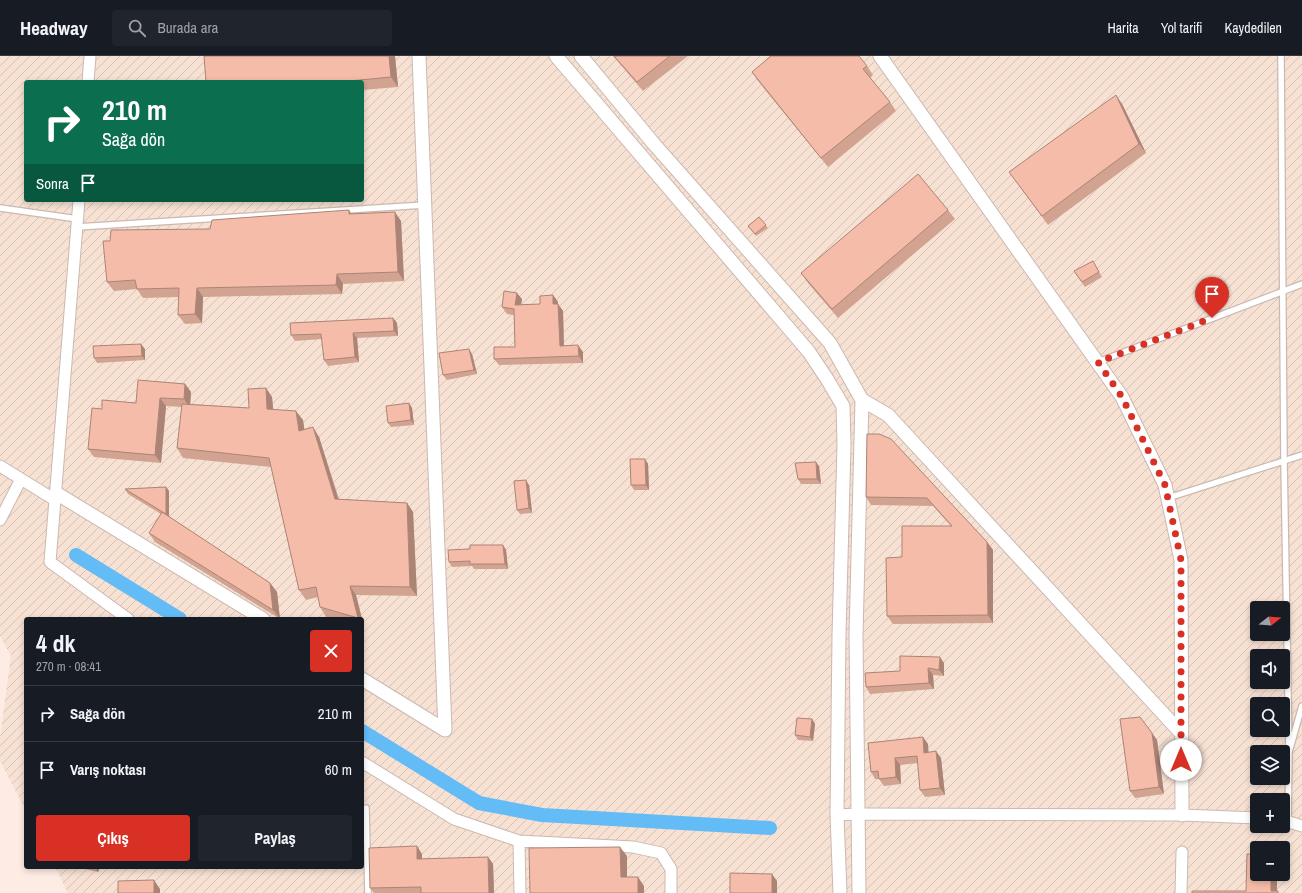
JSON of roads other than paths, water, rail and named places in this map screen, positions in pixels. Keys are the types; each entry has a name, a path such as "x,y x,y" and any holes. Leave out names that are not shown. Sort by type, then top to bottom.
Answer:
{"street":[{"path":"88,80 90,56"},
{"path":"364,680 445,730 419,56"},
{"path":"556,56 809,352 828,379 842,406 844,445 836,815 840,893"},
{"path":"580,56 659,150 830,343 862,400 888,415 1181,733"},
{"path":"880,56 1122,397 1165,485 1181,560 1182,814"},
{"path":"79,202 50,562 125,617"},
{"path":"859,893 856,635 862,400"},
{"path":"0,466 21,479 56,497 260,617"},
{"path":"0,520 21,479"},
{"path":"364,763 454,819 518,841 633,847 661,853 671,869 671,893"},
{"path":"836,815 1182,814 1250,818"},
{"path":"1290,822 1302,826"},
{"path":"518,841 520,893"},
{"path":"1181,893 1182,852"}],"lane":[{"path":"1281,56 1284,461 1289,745"},
{"path":"0,208 77,223 425,205"},
{"path":"1098,362 1302,284"},
{"path":"1168,498 1302,455"},
{"path":"1290,748 1302,706"},
{"path":"366,808 368,893"}],"waterway":[{"path":"76,555 177,617"},
{"path":"364,732 479,803 542,815 770,828"}]}
